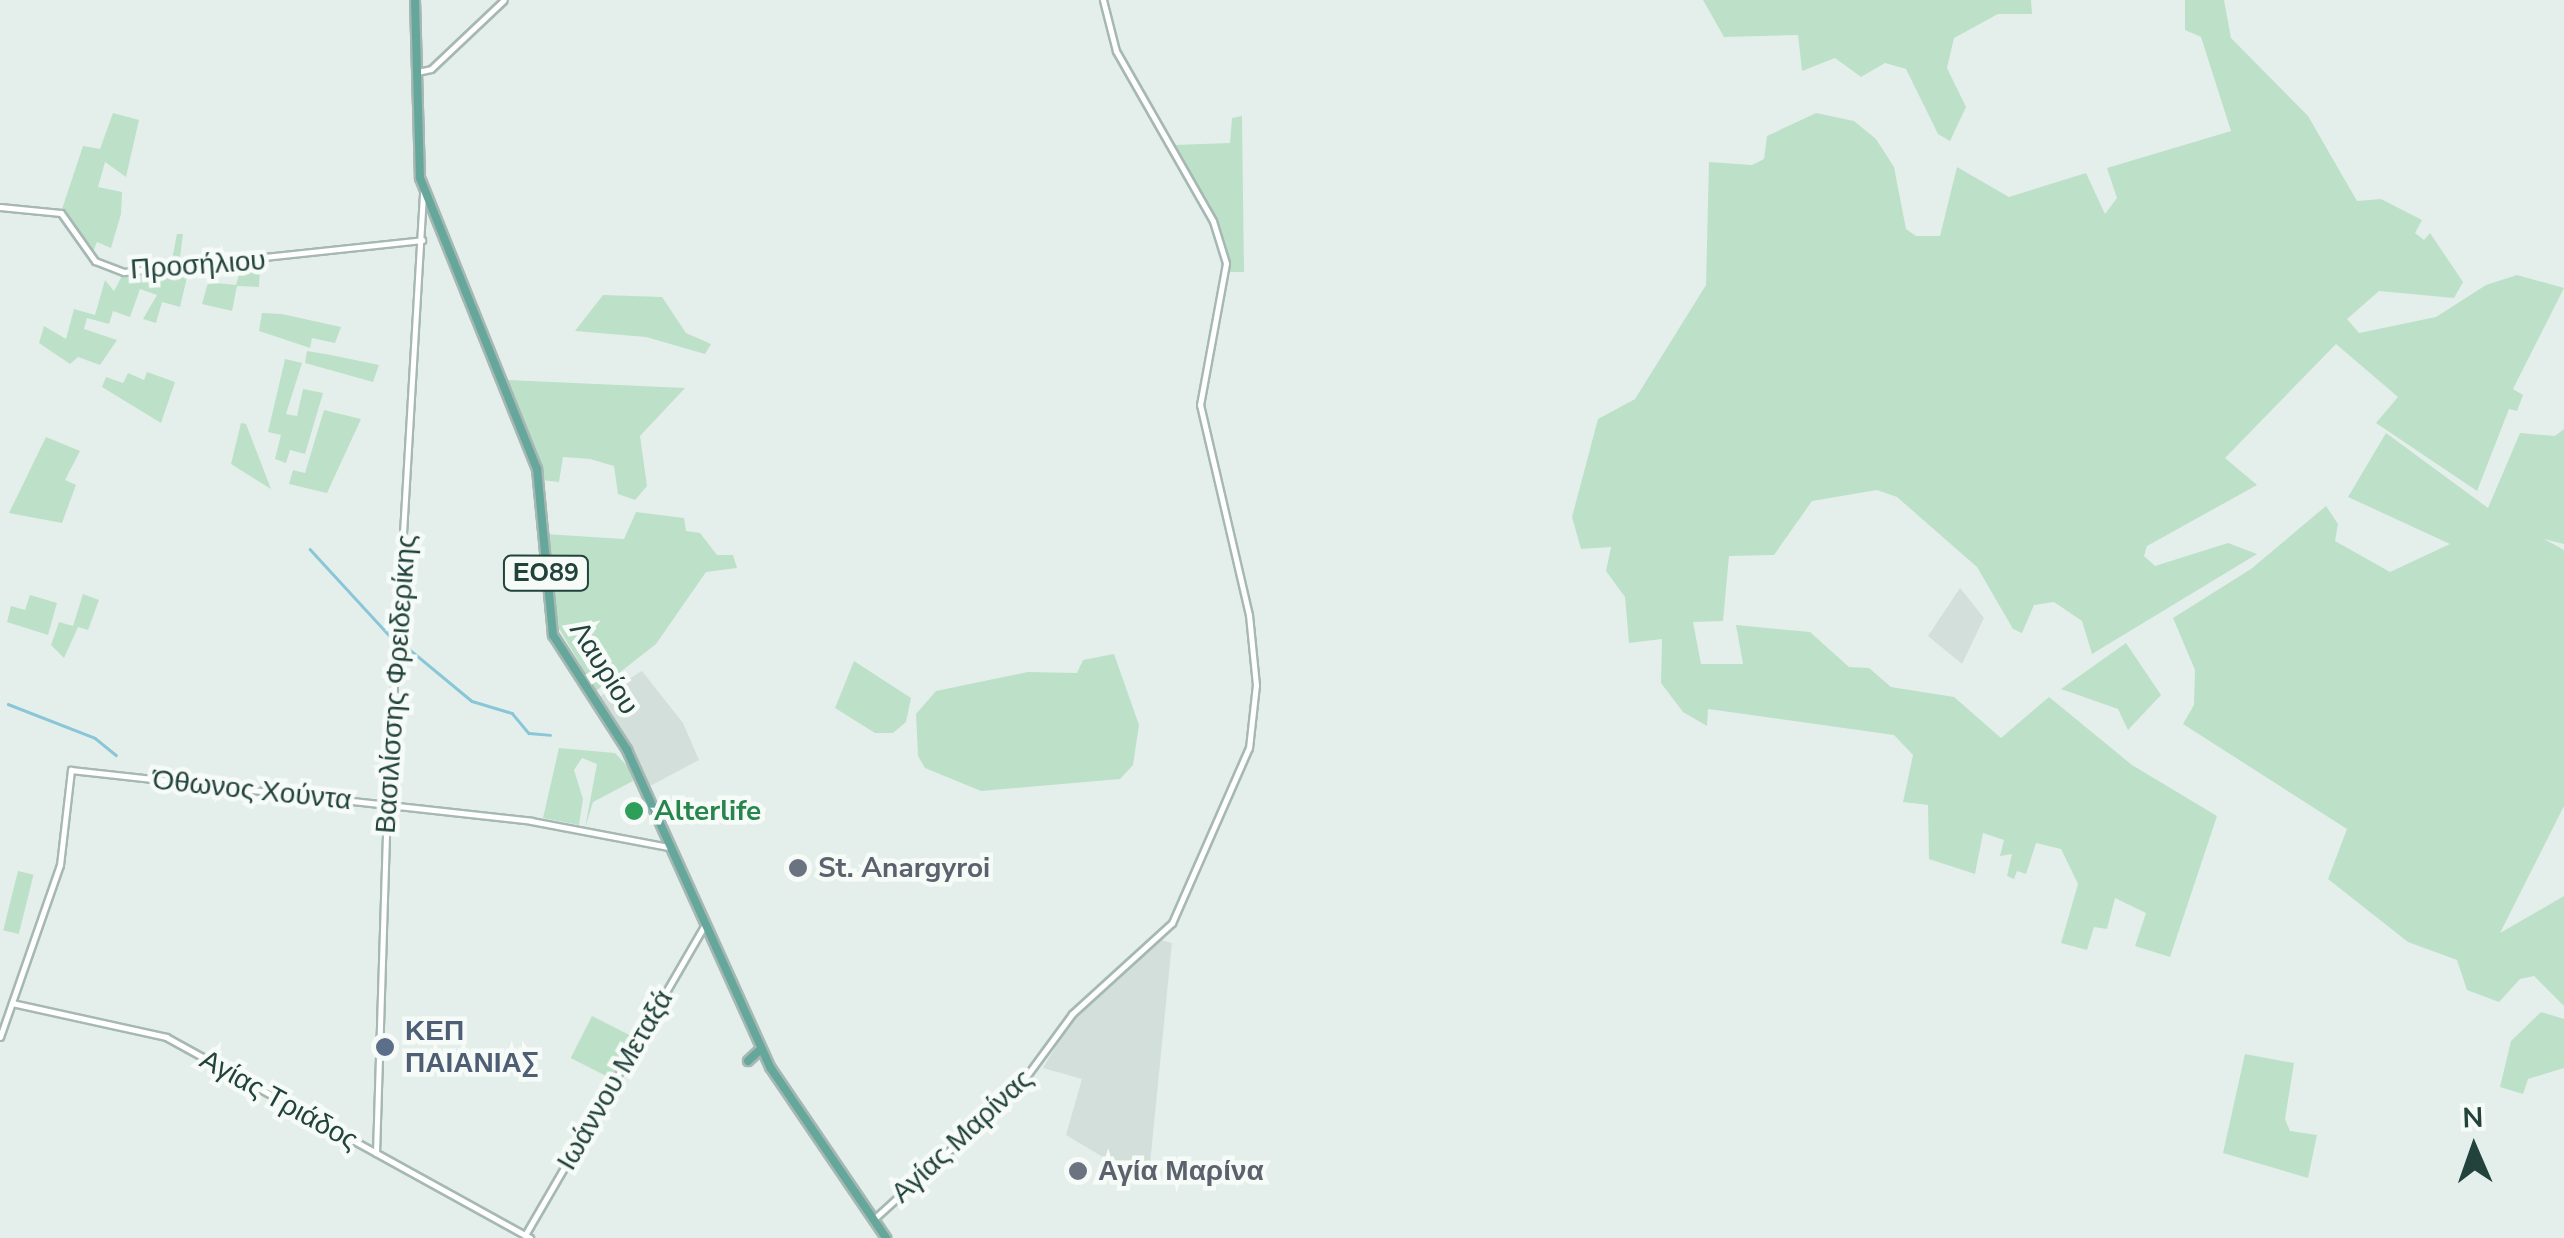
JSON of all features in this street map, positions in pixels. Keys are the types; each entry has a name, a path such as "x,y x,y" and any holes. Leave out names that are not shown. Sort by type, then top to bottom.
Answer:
{"main road":[{"name":"Λαυρίου","path":"416,0 423,190 537,468 553,635 622,739 761,1050 886,1238"},
{"path":"748,1061 761,1050"}],"street":[{"path":"417,72 431,69 504,0"},
{"name":"Αγίας Μαρίνας","path":"874,1219 1026,1079 1072,1014 1172,923 1235,792 1254,716 1249,616 1200,405 1227,274 1213,222 1116,51 1104,0"},
{"name":"Βασιλίσσης Φρειδερίκης","path":"376,1153 387,805 423,190"},
{"name":"Προσήλιου","path":"0,208 61,213 95,260 124,272 422,237"},
{"path":"422,237 436,222"},
{"name":"Όθωνος Χούντα","path":"12,1004 60,865 71,770 387,805 671,847"},
{"name":"Ιωάννου Μεταξά","path":"528,1237 705,924"},
{"path":"0,1037 12,1004"},
{"name":"Αγίας Τριάδος","path":"12,1004 166,1038 528,1237"}],"shaded area":[{"path":"1960,588 1984,618 1962,664 1928,636"},
{"path":"642,671 683,723 699,760 648,787 599,697"},
{"path":"1161,940 1172,943 1148,1184 1066,1135 1082,1079 1043,1068 1074,1016"}],"green space":[{"path":"1703,0 2031,0 2032,14 1998,14 1954,38 1947,68 1966,107 1950,141 1938,134 1906,69 1885,63 1861,77 1835,58 1802,71 1798,35 1724,37"},
{"path":"2185,0 2224,0 2231,38 2308,116 2357,201 2381,199 2422,220 2415,233 2424,240 2430,233 2463,282 2454,298 2379,291 2347,319 2359,333 2436,317 2486,285 2517,275 2564,288 2513,389 2523,395 2517,411 2509,409 2477,491 2376,423 2398,397 2336,344 2225,458 2257,485 2147,546 2144,556 2155,566 2228,543 2257,554 2092,654 2082,621 2054,602 2034,605 2022,633 2013,629 1977,567 1897,497 1877,490 1812,501 1774,555 1729,556 1723,621 1693,622 1701,664 1743,664 1736,625 1810,632 1849,667 1869,668 1891,687 1954,697 2001,738 2049,697 2132,765 2217,816 2170,957 2135,946 2146,913 2115,898 2107,929 2094,927 2087,950 2061,943 2078,884 2061,849 2036,843 2026,874 2017,871 2014,879 2007,876 2012,854 2000,856 2004,840 1983,833 1975,874 1929,859 1928,805 1903,802 1913,755 1894,735 1708,709 1707,726 1683,712 1661,683 1662,639 1629,643 1625,597 1606,571 1611,547 1581,549 1572,517 1598,419 1635,399 1706,285 1709,162 1752,165 1764,159 1767,136 1816,113 1854,121 1876,139 1894,167 1906,229 1916,236 1940,236 1957,167 2009,197 2086,173 2105,214 2117,198 2107,168 2231,131 2201,37 2185,30"},
{"path":"113,113 139,120 126,177 105,162 98,187 122,192 121,214 111,248 97,242 93,252 62,209 83,146 100,149"},
{"path":"1242,116 1244,272 1230,272 1216,224 1174,145 1230,143 1232,118"},
{"path":"177,234 183,234 178,273 188,273 180,307 162,302 156,323 143,319 157,295 140,289 130,317 113,311 109,324 87,318 84,329 117,340 100,365 78,357 70,364 39,343 44,326 66,339 74,309 95,315 105,280 114,291 122,276 169,275"},
{"path":"260,266 259,287 237,286 232,311 202,304 208,282 236,285 241,267"},
{"path":"603,295 662,297 686,333 711,344 705,354 646,337 575,331"},
{"path":"262,313 341,327 335,343 312,338 310,348 259,331"},
{"path":"307,351 379,365 373,382 305,363"},
{"path":"285,359 302,363 286,414 297,416 303,389 323,393 305,454 290,450 286,463 275,459 281,435 268,432"},
{"path":"147,372 175,382 161,423 102,387 106,377 123,383 128,373 144,380"},
{"path":"504,382 685,388 640,436 647,486 635,500 618,494 614,466 590,459 563,457 559,482 542,480"},
{"path":"324,410 361,419 327,493 289,484 293,470 305,473"},
{"path":"241,423 246,424 271,489 231,464"},
{"path":"2564,429 2564,544 2544,539 2564,550 2564,806 2500,933 2564,896 2564,1006 2534,976 2520,979 2499,1002 2467,990 2457,960 2408,942 2328,879 2347,829 2183,724 2194,705 2195,670 2173,618 2251,569 2326,506 2338,524 2335,541 2390,572 2450,544 2348,497 2386,433 2488,508 2520,433 2555,436"},
{"path":"46,437 80,451 65,480 76,485 62,523 9,513"},
{"path":"636,512 684,518 686,531 700,533 717,555 733,555 737,568 706,572 656,644 596,691 554,620 545,534 624,539"},
{"path":"83,594 99,600 88,630 78,627 64,658 51,645 59,622 73,626"},
{"path":"30,595 57,603 48,635 7,622 11,606 25,610"},
{"path":"2126,643 2161,695 2128,730 2118,709 2061,689"},
{"path":"1114,654 1139,725 1133,765 1120,779 981,791 925,768 918,756 916,714 936,691 1028,672 1077,673 1083,660"},
{"path":"854,661 911,698 906,722 893,733 875,733 835,708"},
{"path":"559,748 615,753 631,770 633,781 593,802 585,828 597,764 582,758 574,770 583,799 579,825 543,818"},
{"path":"18,871 34,875 19,934 3,930"},
{"path":"2541,1012 2564,1019 2564,1068 2528,1079 2523,1094 2500,1087 2511,1041"},
{"path":"592,1016 634,1037 613,1079 571,1058"},
{"path":"2245,1054 2294,1063 2285,1119 2290,1131 2317,1135 2308,1178 2223,1153"}],"waterway":[{"path":"310,549 390,636"},
{"path":"403,644 472,701 512,713 529,733 550,735"},
{"path":"8,704 95,738 116,755"}],"place":[{"name":"Alterlife","path":"634,811"},
{"name":"St. Anargyroi","path":"798,868"},
{"name":"ΚΕΠ ΠΑΙΑΝΙΑΣ","path":"385,1047"},
{"name":"Αγία Μαρίνα","path":"1078,1171"}]}
